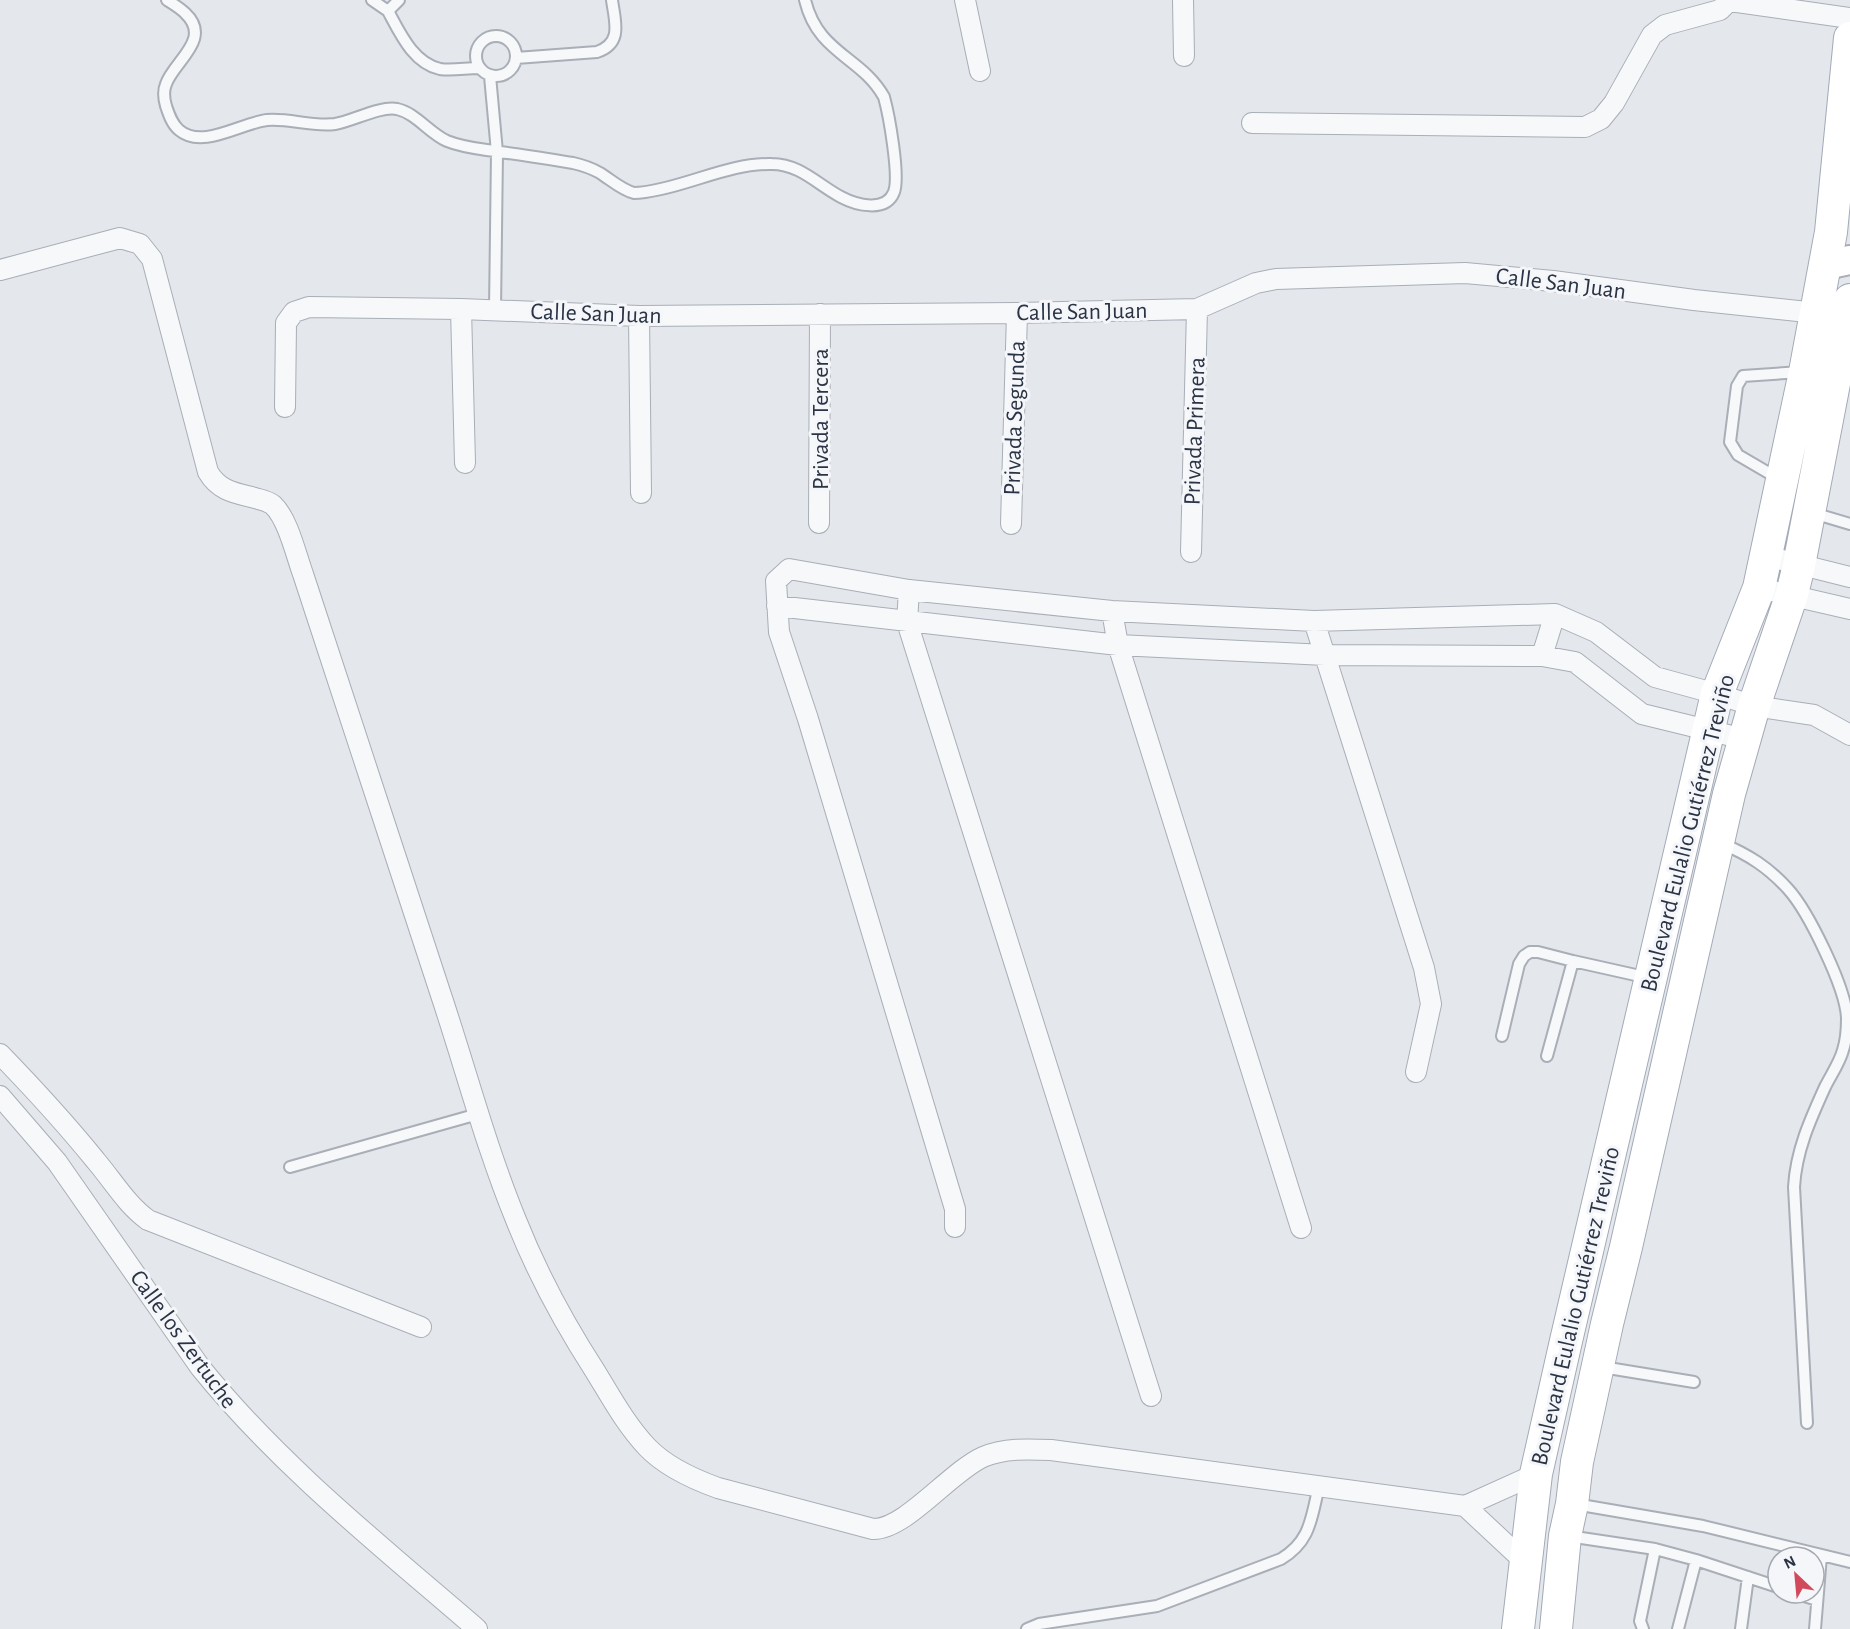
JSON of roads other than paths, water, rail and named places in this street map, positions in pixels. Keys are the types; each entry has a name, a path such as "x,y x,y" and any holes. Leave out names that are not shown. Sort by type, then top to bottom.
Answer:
{"main road":[{"name":"Boulevard Eulalio Gutiérrez Treviño","path":"1518,1629 1536,1474 1717,694 1758,588 1816,313 1838,262 1850,38"},
{"name":"Boulevard Eulalio Gutiérrez Treviño","path":"1556,1629 1565,1536 1577,1462 1606,1324 1729,794 1754,706 1796,580 1849,308"}],"street":[{"path":"965,0 980,71"},
{"path":"1183,0 1184,56"},
{"path":"1252,123 1586,127 1601,119 1614,103 1652,35 1665,25 1720,9 1730,0 1850,18"},
{"path":"0,270 120,238 140,244 152,259 208,472 214,482 226,491 266,501 284,521 311,596 478,1114 516,1220 546,1286 581,1348 630,1427 649,1449 695,1480 747,1497 873,1529 889,1527 902,1519 964,1467 984,1456 1007,1450 1051,1450 1465,1506 1536,1474"},
{"name":"Calle San Juan","path":"285,407 286,323 294,312 309,307 461,309 639,316 1197,309 1256,284 1276,279 1465,273 1553,281 1694,300 1816,313 1849,308"},
{"path":"461,309 465,463"},
{"name":"Privada Primera","path":"1191,552 1197,309"},
{"name":"Privada Segunda","path":"1011,524 1017,313"},
{"name":"Privada Tercera","path":"819,523 820,314"},
{"path":"639,316 641,493"},
{"path":"1766,556 1796,580 1850,609"},
{"path":"955,1227 955,1209 779,632 776,581 789,569 909,590 1112,611 1314,621 1555,614 1596,632 1655,677 1754,706 1814,715 1850,735"},
{"path":"1758,588 1796,580 1850,577"},
{"path":"909,590 907,622 1151,1396"},
{"path":"777,606 1118,645 1325,655 1542,656 1575,662 1642,714 1744,739"},
{"path":"1112,611 1118,645 1301,1228"},
{"path":"1542,656 1555,614"},
{"path":"1314,621 1424,969 1431,1004 1416,1071"},
{"path":"0,1053 51,1108 135,1211 148,1220 421,1327"},
{"name":"Calle los Zertuche","path":"0,1096 57,1162 200,1367 225,1398 309,1482 477,1629"},
{"path":"1465,1506 1525,1562"}],"lane":[{"path":"166,0 186,14 195,28 194,42 164,89 166,105 173,123 179,131 188,135 203,138 270,120 333,124 396,109 448,141 474,149 573,162 599,172 634,193 678,185 741,166 775,164 786,165 808,174 852,202 873,206 883,203 892,195 895,186 894,163 884,97 879,87 870,78 822,37 808,11 805,0"},
{"path":"372,0 388,11 410,48 421,60 442,69 478,68 490,76 497,77 510,71 516,58 516,51 507,39 494,36 481,42 477,47 475,54 478,68"},
{"path":"388,11 399,0"},
{"path":"516,58 605,49 611,45 615,32 612,0"},
{"path":"490,76 497,152 495,310"},
{"path":"1782,481 1738,455 1730,442 1737,386 1743,376 1804,372"},
{"path":"1809,512 1850,524"},
{"path":"1718,842 1748,855 1771,872 1790,891 1820,939 1840,991 1847,1017 1843,1050 1803,1139 1795,1171 1807,1423"},
{"path":"1502,1036 1519,964 1530,952 1538,951 1652,978"},
{"path":"1547,1056 1573,961"},
{"path":"291,1167 478,1114"},
{"path":"1598,1366 1694,1382"},
{"path":"1027,1629 1039,1624 1157,1606 1281,1559 1293,1552 1308,1531 1319,1486"},
{"path":"1572,1504 1703,1526 1778,1545"},
{"path":"1565,1536 1654,1549 1766,1583"},
{"path":"1643,1629 1640,1621 1654,1549"},
{"path":"1826,1557 1850,1562"},
{"path":"1678,1629 1696,1560"},
{"path":"1741,1629 1748,1577"},
{"path":"1815,1629 1817,1605"}]}
